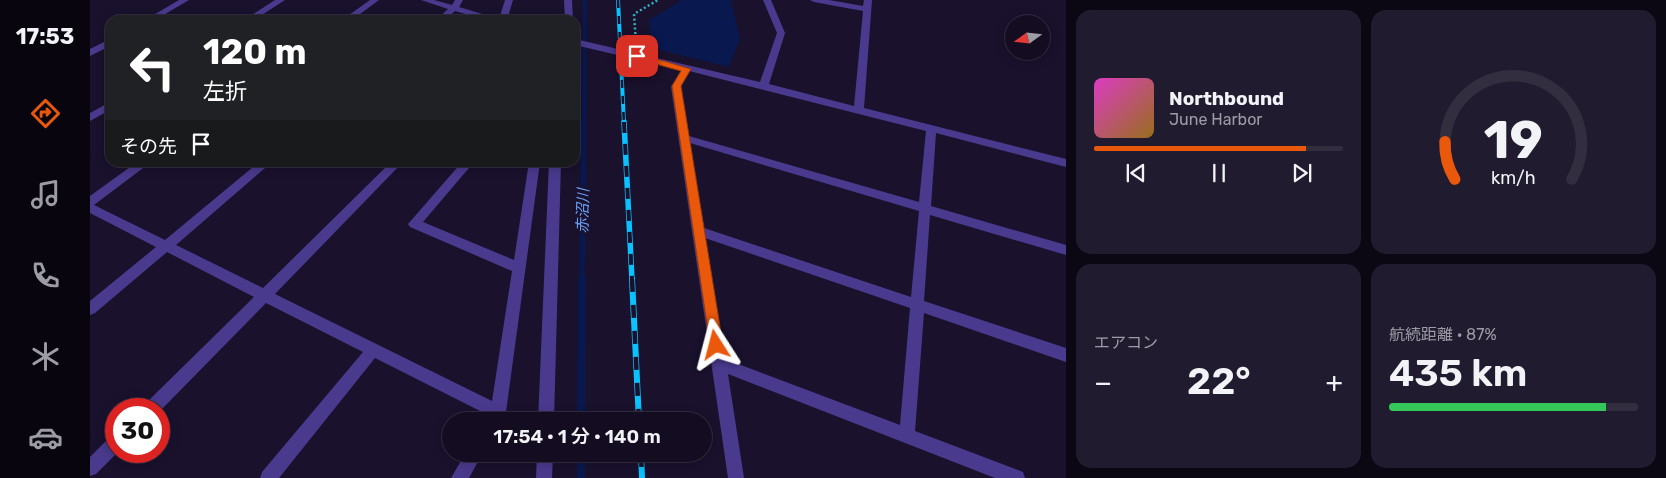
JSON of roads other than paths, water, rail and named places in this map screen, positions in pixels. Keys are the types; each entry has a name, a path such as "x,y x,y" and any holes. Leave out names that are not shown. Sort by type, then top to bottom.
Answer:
{"street":[{"path":"158,15 185,0"},
{"path":"256,15 281,0"},
{"path":"353,15 375,0"},
{"path":"425,0 456,4 483,15"},
{"path":"504,15 509,0"},
{"path":"568,0 569,15"},
{"path":"764,86 781,34 767,0"},
{"path":"814,0 868,4 859,111"},
{"path":"445,15 456,4"},
{"path":"580,43 764,86 1066,163"},
{"path":"90,53 105,45"},
{"path":"686,69 676,86 736,478"},
{"path":"90,118 105,109"},
{"path":"907,436 931,130"},
{"path":"684,138 1066,250"},
{"path":"90,202 139,167"},
{"path":"90,309 261,167"},
{"path":"162,398 393,167"},
{"path":"465,167 414,224 520,268"},
{"path":"497,412 534,167"},
{"path":"546,412 555,167"},
{"path":"90,208 373,350 487,412"},
{"path":"698,231 1066,355"},
{"path":"268,478 373,350"},
{"path":"719,364 1017,478"},
{"path":"90,468 105,454"},
{"path":"459,478 469,462"},
{"path":"544,478 545,462"}],"waterway":[{"name":"赤沼川","path":"584,124 585,0"},
{"name":"赤沼川","path":"582,280 584,122"},
{"name":"赤沼川","path":"581,412 582,279"},
{"name":"赤沼川","path":"581,462 581,478"}],"railway":[{"path":"618,0 624,124"},
{"path":"624,122 632,280"},
{"path":"632,279 639,412"},
{"path":"641,462 642,478"}]}
